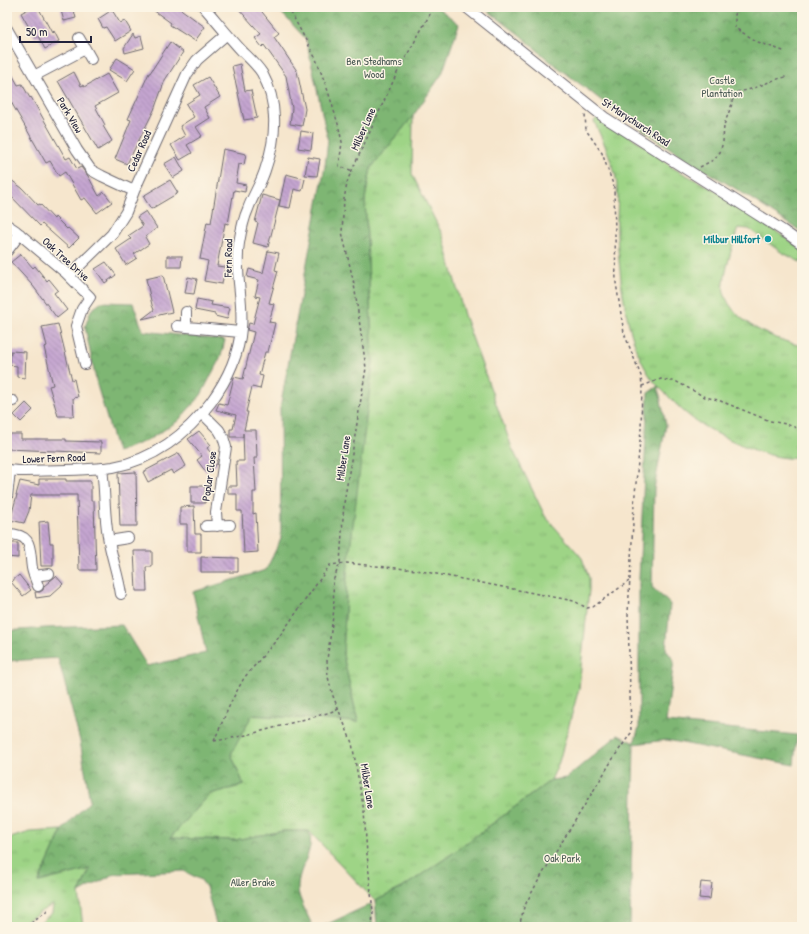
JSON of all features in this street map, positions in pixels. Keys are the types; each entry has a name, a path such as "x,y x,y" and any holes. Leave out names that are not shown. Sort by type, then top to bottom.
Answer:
{"street":[{"name":"Fern Road","path":"102,468 138,460 158,450 179,438 199,419 223,386 234,359 241,328 238,247 242,224 267,167 273,139 275,114 272,98 261,72 204,7"},
{"name":"St Marychurch Road","path":"466,7 604,117 802,244"},
{"name":"Park View","path":"7,29 77,150 91,170 134,191"},
{"name":"Cedar Road","path":"69,276 112,234 126,212 187,74 197,60 227,34"},
{"path":"79,38 91,59"},
{"path":"34,76 85,49"},
{"name":"Oak Tree Drive","path":"7,225 20,234 69,276 90,297 82,309 76,326 85,364"},
{"path":"7,251 20,234"},
{"path":"186,312 181,326 240,332"},
{"name":"Poplar Close","path":"202,414 219,430 226,448 216,512 217,526"},
{"path":"102,468 109,541 121,594"},
{"name":"Lower Fern Road","path":"9,470 19,471 102,468"},
{"path":"7,497 9,470"},
{"path":"206,526 230,525"},
{"path":"7,534 21,536 26,539 30,548 32,569 38,586"},
{"path":"109,541 128,538"},
{"path":"34,576 49,574"}],"path":[{"path":"288,7 316,59 328,90 342,142 339,166 353,171"},
{"name":"Milber Lane","path":"372,927 373,912 364,811 352,743 333,696 328,677 327,660 334,609 333,582 340,563 344,503 366,368 354,284 342,232 344,199 348,179 397,73 434,7"},
{"path":"737,7 735,15 735,28 758,42 786,52"},
{"path":"692,173 715,159 720,152 723,142 724,125 732,104 733,96 736,92 746,91 776,79 786,77"},
{"path":"519,927 524,907 537,883 614,757 631,733 628,613 629,581 642,386 641,376 624,333 616,283 614,186 602,153 586,130 584,114 588,104"},
{"path":"642,386 661,379 675,381 705,397 718,400 770,421 797,428 802,427"},
{"path":"339,709 279,727 214,741 232,700 244,678 279,637 330,565 340,563 416,570 574,600 586,608 593,607 629,581"},
{"path":"26,927 50,910"}],"green space":[{"path":"276,7 437,7 459,24 442,74 413,116 371,168 365,199 373,363 347,574 343,655 358,722 252,715 231,754 244,785 210,794 170,838 235,840 283,831 309,831 310,846 298,881 298,893 313,927 217,927 206,887 201,880 184,871 114,874 79,893 90,869 39,882 62,830 90,801 80,741 58,658 7,661 7,631 122,625 147,666 206,653 193,592 266,570 281,539 280,408 325,166 328,140 306,39"},
{"name":"Castle Plantation","path":"483,7 802,7 802,232 733,187 690,162 610,107"},
{"path":"413,116 412,174 443,236 464,315 512,448 545,516 582,558 589,578 589,590 579,688 559,762 551,780 449,856 402,888 375,901 309,831 283,831 235,840 170,838 210,794 244,785 231,754 252,715 358,722 343,655 347,574 346,563 373,363 365,199 371,168"},
{"path":"598,117 644,145 673,168 713,189 802,249 802,263 781,252 749,229 738,228 728,261 724,280 724,293 729,304 746,322 779,339 802,346 802,458 782,457 751,449 707,428 694,420 681,409 657,385 648,373 634,342 625,306 617,235 618,197 615,174 606,147 594,121"},
{"path":"102,302 133,303 143,331 225,340 221,356 201,395 178,421 148,440 117,452 97,385 85,327 91,310"},
{"name":"Oak Park","path":"658,386 666,425 654,489 652,587 670,604 666,650 674,660 666,722 797,735 794,765 667,740 634,744 630,927 377,927 375,901 402,888 449,856 551,780 566,778 618,735 634,743 639,727 639,579 648,393"},
{"path":"62,830 39,882 90,869 79,893 83,927 34,927 52,913 53,905 19,924 7,927 7,839 30,832"},
{"path":"371,904 373,927 321,927"}],"building":[{"path":"32,7 38,7 52,33 54,31 59,41 45,49 38,36 35,38 21,13"},
{"path":"60,7 73,7 76,18 64,21"},
{"path":"149,7 178,7 205,27 195,41 170,25 171,23"},
{"path":"237,7 258,7 279,33 274,37 297,71 305,109 302,126 290,124 292,108 286,76 264,45 262,47 255,38 261,34"},
{"path":"112,10 120,23 125,21 131,31 115,41 106,27 103,28 98,19"},
{"path":"133,34 135,38 141,36 144,48 125,53 124,48"},
{"path":"170,42 183,52 165,80 154,110 127,164 115,159 131,120 128,119 149,73"},
{"path":"117,58 135,69 127,81 109,70"},
{"path":"240,64 245,91 251,90 257,118 244,120 232,66"},
{"path":"7,65 18,85 22,84 30,98 31,97 66,159 70,157 77,169 81,167 88,176 99,196 104,192 112,202 97,213 85,198 81,200 65,172 59,176 50,161 46,163 7,95"},
{"path":"74,72 81,86 83,85 84,87 107,74 118,93 95,106 105,125 103,126 112,141 98,150 58,81"},
{"path":"208,77 220,97 204,107 210,118 196,127 202,136 187,145 192,153 180,160 171,145 185,136 180,126 194,117 186,104 200,95 194,85"},
{"path":"301,131 313,133 311,150 298,148"},
{"path":"223,149 246,154 244,165 239,164 236,183 246,185 245,192 234,190 228,224 225,223 217,266 225,267 222,284 204,281 208,261 200,259 207,222 211,223"},
{"path":"176,157 184,171 173,178 164,164"},
{"path":"308,157 320,159 317,176 305,175"},
{"path":"286,174 305,179 302,191 294,189 290,208 279,206"},
{"path":"7,177 22,188 38,205 40,204 54,219 55,217 79,238 69,248 42,224 40,226 7,192"},
{"path":"170,180 178,193 151,209 143,196"},
{"path":"262,195 280,200 268,247 253,243 258,223 255,222"},
{"path":"146,211 157,228 145,237 149,244 134,254 137,258 126,265 116,249 131,239 128,236 143,226 137,217"},
{"path":"268,251 279,253 275,270 278,271 269,303 274,304 269,322 275,323 268,352 265,352 259,375 263,376 260,389 252,387 246,412 248,412 244,430 256,430 257,458 254,458 256,492 253,492 253,514 256,513 258,552 244,553 242,511 237,511 237,494 228,494 228,486 237,486 236,461 244,461 243,433 243,437 230,437 230,429 233,429 236,415 216,410 219,403 227,405 234,377 243,379 254,332 247,330 249,323 253,324 260,297 255,296 259,280 247,277 249,269 263,273"},
{"path":"21,254 33,268 35,266 47,281 49,279 58,290 54,293 67,310 57,318 33,286 11,262"},
{"path":"167,256 182,256 181,267 167,267"},
{"path":"106,262 116,275 105,283 95,269"},
{"path":"163,275 172,312 142,319 154,310 146,279"},
{"path":"188,277 197,279 194,294 185,293"},
{"path":"197,299 212,302 211,305 230,308 227,319 215,316 215,314 195,310"},
{"path":"58,324 72,380 74,379 78,397 73,398 74,416 58,416 49,386 53,385 44,347 47,346 42,327"},
{"path":"11,351 26,352 25,378 17,377 17,366 10,365"},
{"path":"26,403 33,410 21,422 14,415"},
{"path":"199,431 211,445 207,448 217,461 217,464 206,472 197,460 202,456 188,439"},
{"path":"7,434 21,434 21,439 66,439 66,441 101,442 101,453 7,449"},
{"path":"179,453 186,466 173,474 171,470 148,482 143,472"},
{"path":"136,472 137,526 120,526 118,473"},
{"path":"39,479 91,481 91,501 94,501 96,570 79,570 77,495 31,495 29,511 24,523 10,520 20,481 39,485"},
{"path":"191,486 205,486 205,503 191,503"},
{"path":"194,506 195,534 201,534 201,552 187,552 187,524 180,524 180,507"},
{"path":"48,521 50,543 53,543 53,566 41,566 39,522"},
{"path":"7,543 18,543 18,558 7,557"},
{"path":"134,551 152,551 152,567 146,567 147,591 136,591"},
{"path":"201,557 238,558 238,572 201,572"},
{"path":"19,575 31,590 23,596 11,582"},
{"path":"56,576 63,584 50,596 36,598 35,592 40,592 43,590 44,586"},
{"path":"701,882 712,883 710,899 699,898"}],"place":[{"name":"Milbur Hillfort","path":"768,239"}],"park label":[{"name":"Ben Stedhams Wood","path":"374,67"},
{"name":"Aller Brake","path":"253,882"}]}
